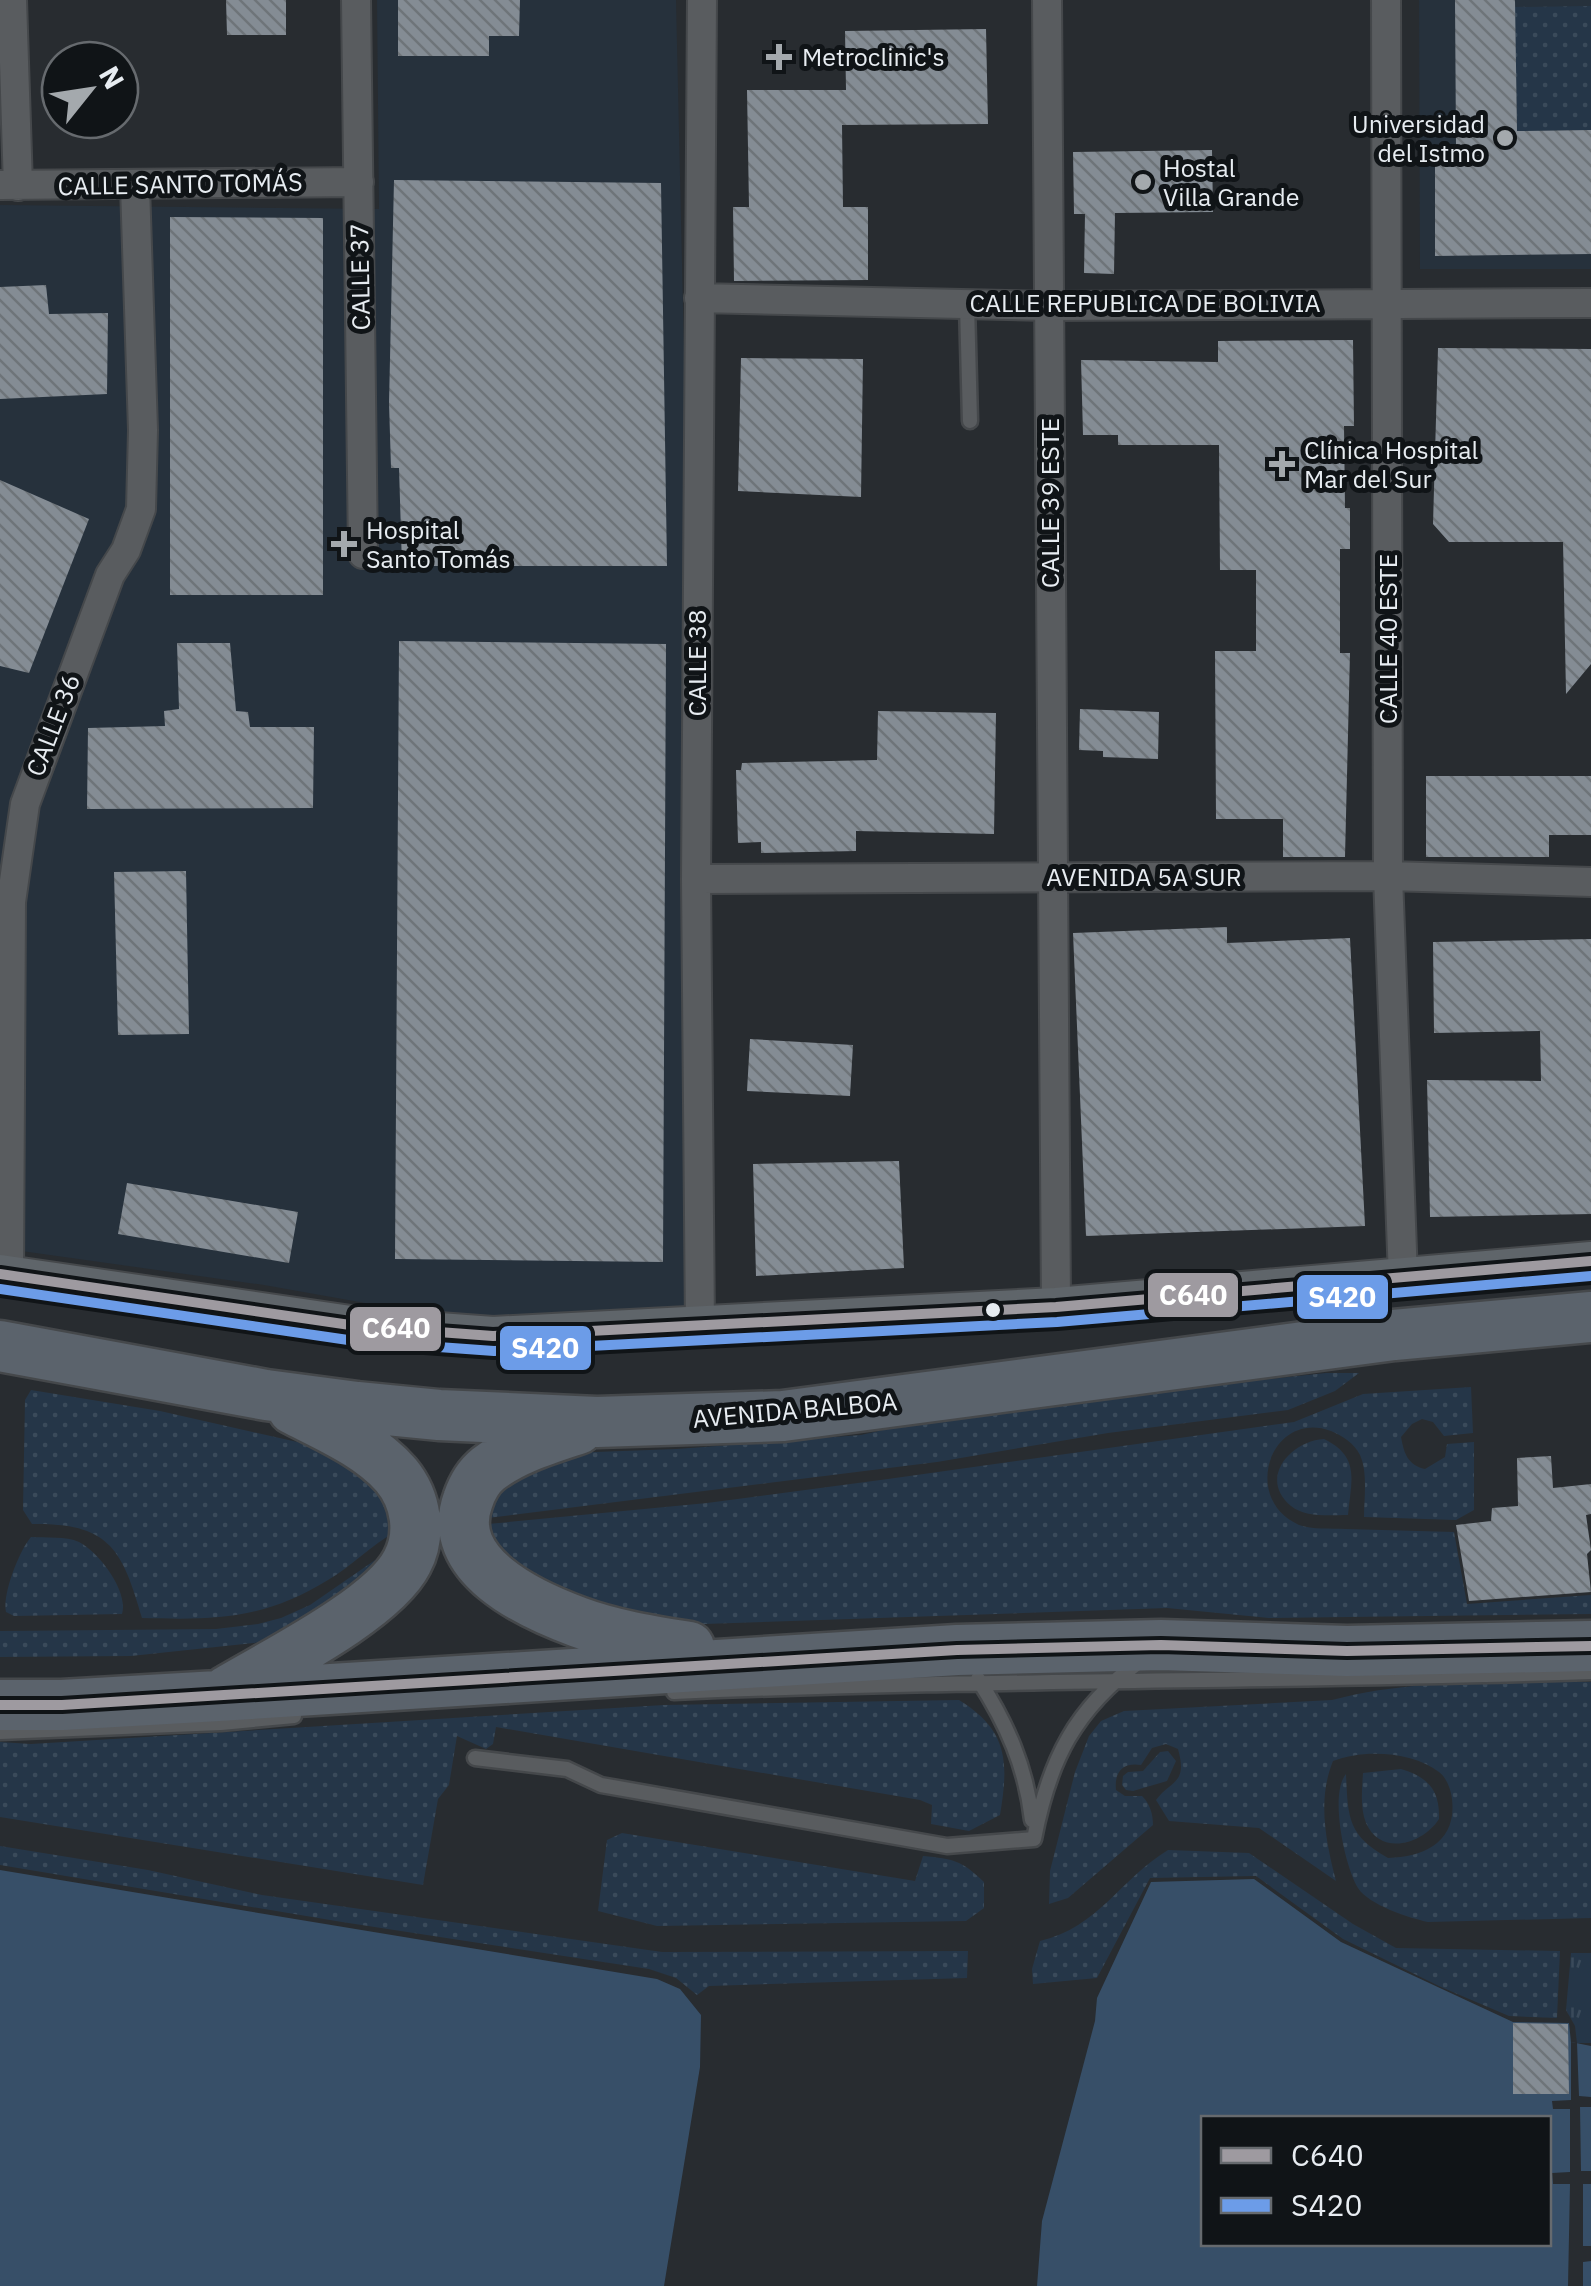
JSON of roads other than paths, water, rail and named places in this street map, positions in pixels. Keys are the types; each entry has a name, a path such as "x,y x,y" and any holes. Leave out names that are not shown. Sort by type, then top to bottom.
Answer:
{"highway":[{"name":"AVENIDA BALBOA","path":"0,1346 266,1395 439,1415 597,1422 782,1416 1394,1335 1588,1317"},
{"path":"218,1696 310,1642 381,1592 407,1564 416,1538 412,1504 398,1477 372,1453 266,1395"},
{"path":"597,1422 509,1456 486,1470 472,1488 464,1508 464,1531 473,1555 491,1575 526,1599 578,1622 628,1637 768,1661"},
{"path":"0,1704 218,1696 768,1661 969,1666 1160,1645 1347,1651 1591,1646"}],"main road":[{"path":"5,1275 358,1326 493,1336 1056,1307 1591,1261"}],"street":[{"path":"9,185 12,0"},
{"name":"CALLE 37","path":"356,0 362,554"},
{"name":"CALLE 38","path":"700,1326 696,879 702,0"},
{"name":"CALLE 39 ESTE","path":"1047,0 1056,1307"},
{"name":"CALLE 40 ESTE","path":"1386,0 1388,876 1403,1277"},
{"name":"CALLE SANTO TOMÁS","path":"9,185 359,182"},
{"name":"CALLE 36","path":"5,1275 11,902 8,874 30,787 110,575 126,550 141,509 144,430 134,186"},
{"name":"CALLE REPUBLICA DE BOLIVIA","path":"699,298 1048,306 1591,303"},
{"name":"AVENIDA 5A SUR","path":"696,879 1388,876 1591,882"}],"lane":[{"path":"966,304 970,421"},
{"path":"1034,1839 1043,1792 1061,1747 1111,1682 1160,1645"},
{"path":"969,1666 1012,1737 1028,1787 1034,1839"},
{"path":"659,1693 969,1666 1111,1682 1591,1672"},
{"path":"0,1732 221,1723 315,1713"},
{"path":"475,1758 568,1769 601,1785 948,1846 1034,1839"}],"place":[{"name":"Metroclinic's","path":"779,57"},
{"name":"Universidad del Istmo","path":"1505,138"},
{"name":"Hostal Villa Grande","path":"1143,182"},
{"name":"Clínica Hospital Mar del Sur","path":"1282,464"},
{"name":"Hospital Santo Tomás","path":"344,544"}]}
